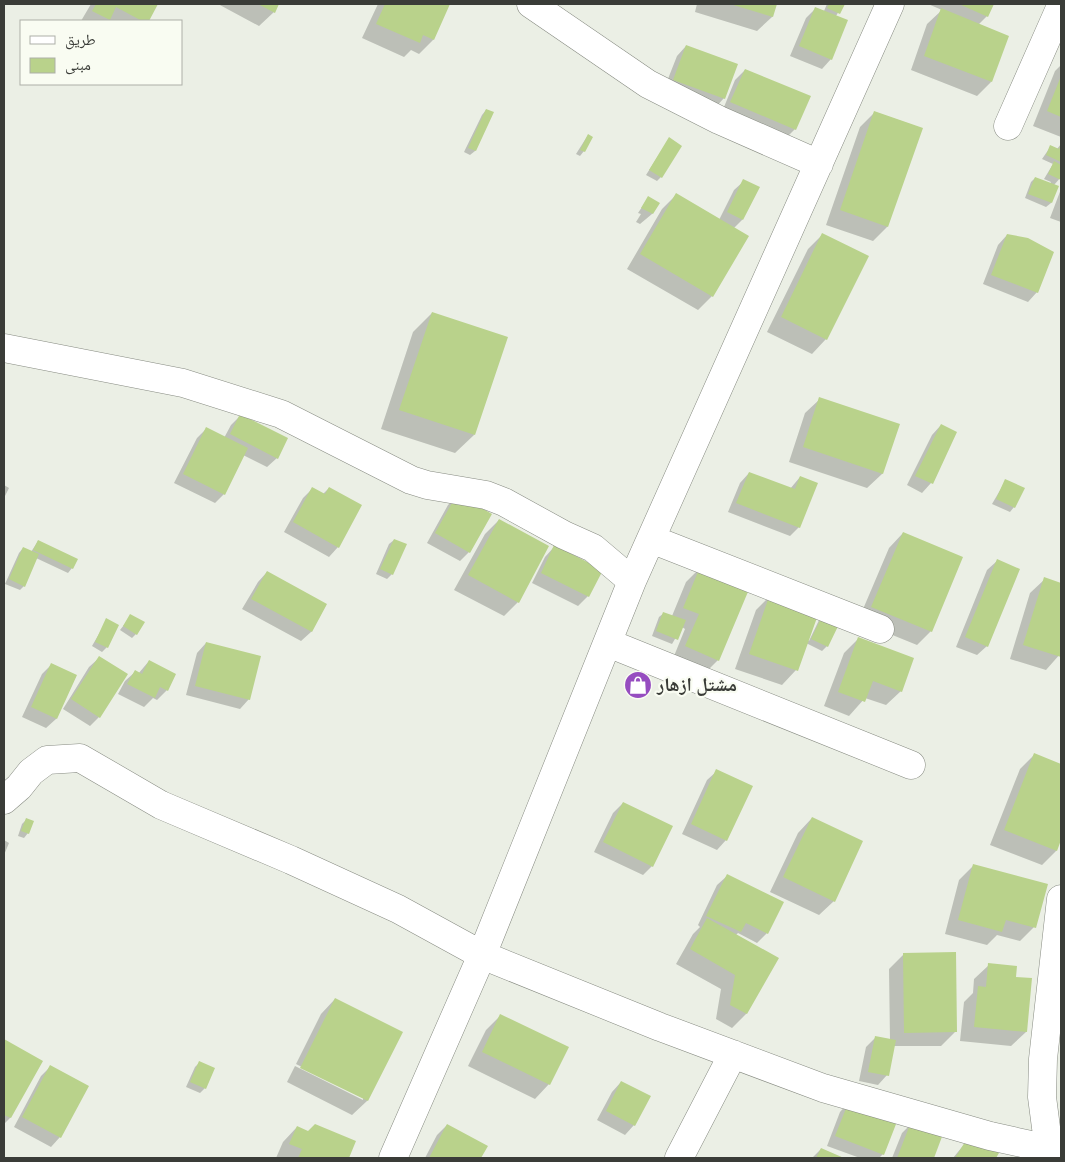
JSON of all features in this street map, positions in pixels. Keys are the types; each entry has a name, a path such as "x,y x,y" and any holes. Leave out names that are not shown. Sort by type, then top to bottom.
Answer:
{"street":[{"path":"531,4 648,84 719,120 819,164"},
{"path":"392,1158 482,955 632,581 890,4"},
{"path":"1008,126 1061,6"},
{"path":"4,348 183,383 281,414 411,480 426,485 486,495 504,502 564,535 593,548 632,581"},
{"path":"651,539 880,629"},
{"path":"608,642 911,765"},
{"path":"4,800 19,787 31,772 47,760 80,758 162,805 291,860 398,909 482,955 823,1088 1050,1154 1042,1097 1043,1059 1061,899"},
{"path":"679,1158 732,1054"}],"building":[{"path":"96,4 158,4 150,20 140,20 116,7 110,20 92,11"},
{"path":"258,4 279,4 275,13"},
{"path":"385,4 450,4 434,40 423,35 420,43 376,24"},
{"path":"730,4 777,4 773,17"},
{"path":"829,4 845,4 840,14 827,8"},
{"path":"959,4 994,4 988,17"},
{"path":"815,7 848,20 832,60 799,46"},
{"path":"941,8 1009,36 992,82 924,56"},
{"path":"686,45 738,64 725,99 673,80"},
{"path":"745,69 811,96 796,130 730,102"},
{"path":"1061,76 1061,117 1047,111"},
{"path":"486,109 494,112 476,151 468,148"},
{"path":"874,111 923,128 888,227 840,210"},
{"path":"588,134 593,137 585,152 580,150"},
{"path":"669,137 682,146 662,178 649,170"},
{"path":"1061,144 1061,162 1046,155 1050,145 1059,149"},
{"path":"1054,161 1061,165 1061,180 1048,174"},
{"path":"1035,177 1059,186 1052,203 1028,194"},
{"path":"743,179 760,187 743,220 727,212"},
{"path":"676,193 749,236 713,297 640,254"},
{"path":"648,196 660,203 653,214 641,208"},
{"path":"822,233 869,256 827,340 781,317"},
{"path":"1007,234 1028,238 1054,252 1038,293 991,275"},
{"path":"432,312 508,337 475,435 399,410"},
{"path":"819,397 900,424 883,474 803,447"},
{"path":"240,414 288,438 278,459 230,434"},
{"path":"941,424 957,432 933,484 915,476"},
{"path":"206,427 248,448 225,495 183,474"},
{"path":"749,472 795,489 800,476 818,483 800,528 736,503"},
{"path":"1005,479 1025,488 1015,508 996,499"},
{"path":"312,487 325,494 329,487 362,505 339,548 293,522"},
{"path":"457,494 492,514 470,553 435,533"},
{"path":"499,519 549,546 519,603 468,575"},
{"path":"903,532 963,557 932,632 871,607"},
{"path":"394,539 407,544 393,575 380,569"},
{"path":"38,540 78,559 73,569 33,550"},
{"path":"554,545 603,570 589,597 541,573"},
{"path":"23,547 39,554 25,587 9,579"},
{"path":"997,559 1020,569 988,647 965,637"},
{"path":"700,567 750,587 719,661 685,646 699,614 683,608"},
{"path":"267,571 327,604 312,632 251,599"},
{"path":"1044,577 1061,583 1061,657 1023,645"},
{"path":"770,594 819,612 798,671 749,654"},
{"path":"663,612 686,620 678,640 656,631"},
{"path":"824,612 841,620 828,647 811,639"},
{"path":"130,614 145,622 137,635 123,626"},
{"path":"106,618 119,625 108,648 95,642"},
{"path":"858,637 914,658 902,692 873,681 865,702 838,692"},
{"path":"206,642 261,656 250,700 195,686"},
{"path":"99,656 128,674 100,718 71,699"},
{"path":"149,660 176,674 168,691 160,687 155,698 127,684 135,670 142,674"},
{"path":"51,663 77,675 57,719 31,707"},
{"path":"1034,753 1061,764 1061,840 1057,851 1004,830"},
{"path":"716,769 753,786 727,841 691,824"},
{"path":"623,802 673,826 653,867 603,842"},
{"path":"812,817 863,841 835,902 783,877"},
{"path":"26,818 34,821 29,834 21,831"},
{"path":"973,864 1048,884 1036,928 1006,920 1002,932 958,920"},
{"path":"727,874 784,902 768,934 746,923 741,932 706,916"},
{"path":"707,918 779,958 747,1014 730,1005 735,975 690,949"},
{"path":"956,952 957,1032 904,1033 903,953"},
{"path":"988,963 1017,966 1016,977 1032,978 1027,1032 974,1027 978,986 986,987"},
{"path":"335,998 403,1032 368,1101 300,1068"},
{"path":"500,1014 569,1047 550,1085 482,1052"},
{"path":"875,1036 896,1040 889,1076 868,1072"},
{"path":"4,1039 43,1061 11,1118 4,1115"},
{"path":"199,1061 215,1068 206,1089 190,1082"},
{"path":"50,1065 89,1086 61,1138 22,1117"},
{"path":"621,1081 651,1096 635,1126 606,1111"},
{"path":"849,1101 898,1119 884,1155 835,1136"},
{"path":"911,1122 943,1134 934,1158 897,1158"},
{"path":"315,1124 356,1141 349,1158 298,1158 302,1149 289,1144 297,1126 308,1131"},
{"path":"447,1124 488,1146 481,1158 429,1158"},
{"path":"970,1134 999,1153 996,1158 955,1158"},
{"path":"821,1148 844,1158 816,1158"}],"place":[{"name":"مشتل ازهار","path":"638,685"}]}
